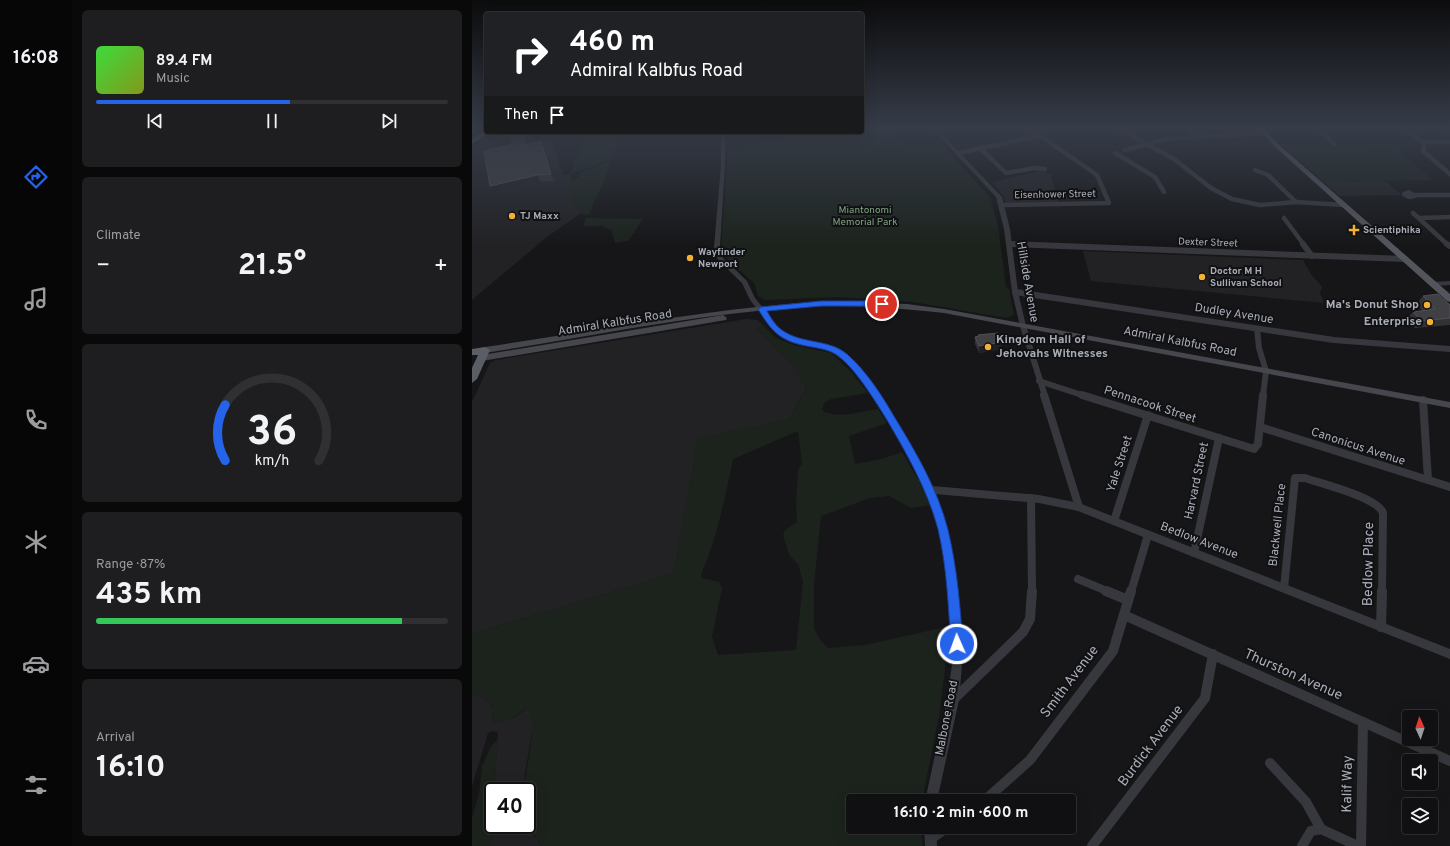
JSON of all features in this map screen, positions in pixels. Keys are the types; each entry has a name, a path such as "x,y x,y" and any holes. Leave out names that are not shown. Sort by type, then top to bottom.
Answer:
{"highway":[{"path":"472,379 476,355"}],"main road":[{"path":"1303,167 1450,299"},
{"name":"Admiral Kalbfus Road","path":"476,355 708,314 745,309 812,304 882,304 929,308 1450,405"}],"street":[{"name":"Malbone Road","path":"723,167 718,215 718,255 723,263 745,282 752,299 773,327 782,335 802,343 831,348 845,357 869,384 910,451 929,490 943,529 953,583 957,665 953,700 933,794"},
{"name":"Hillside Avenue","path":"972,167 999,197 1002,205 1015,292 1022,326 1079,507"},
{"path":"1000,167 1006,173 1037,168 1045,169"},
{"name":"Eisenhower Street","path":"1002,205 1109,203 1098,177 1084,167"},
{"path":"1139,167 1155,177 1164,192"},
{"path":"1185,167 1211,188 1229,198 1260,205 1296,202 1321,205 1344,205"},
{"path":"1442,167 1450,174"},
{"path":"1255,170 1268,175 1296,202"},
{"path":"1414,195 1450,195"},
{"path":"1413,213 1450,246"},
{"path":"1419,218 1450,217"},
{"path":"1284,218 1312,256"},
{"name":"Dexter Street","path":"1009,244 1405,259"},
{"path":"1433,284 1450,283"},
{"name":"Dudley Avenue","path":"1015,292 1334,340 1450,349"},
{"path":"1257,328 1266,371 1260,427"},
{"name":"Pennacook Street","path":"1039,381 1254,449 1258,444 1260,427"},
{"path":"1423,400 1428,480"},
{"name":"Yale Street","path":"1114,521 1148,416"},
{"name":"Canonicus Avenue","path":"1260,427 1450,487"},
{"name":"Harvard Street","path":"1194,553 1219,438"},
{"name":"Blackwell Place","path":"1284,588 1295,478 1305,478 1376,504"},
{"name":"Bedlow Avenue","path":"929,490 1058,501 1079,507 1450,654"},
{"path":"953,700 1023,632 1030,620 1032,607 1031,498"},
{"name":"Bedlow Place","path":"1376,504 1383,513 1381,627"},
{"name":"Smith Avenue","path":"992,794 1030,760 1113,651 1148,535"},
{"path":"1078,579 1128,600"},
{"name":"Thurston Avenue","path":"1124,615 1450,761"},
{"name":"Burdick Avenue","path":"1092,846 1205,698 1213,654"},
{"name":"Kalif Way","path":"1361,846 1361,770 1363,722"},
{"path":"1270,763 1306,801 1321,829"},
{"path":"1302,846 1311,831 1321,829 1358,846"}],"shaded area":[{"path":"472,167 561,167 563,175 570,174 584,211 547,237 472,300"},
{"path":"1043,170 1051,175 1058,202 1006,203 1003,196 992,182"},
{"path":"1385,181 1402,195 1340,196 1324,182"},
{"name":"Doctor M H Sullivan School","path":"1083,251 1303,260 1311,274 1322,287 1320,293 1324,303 1091,281"},
{"path":"746,319 757,320 763,325 756,329 789,361 806,388 790,419 698,439 677,557 672,574 472,634 472,402 490,363 496,360"},
{"path":"472,694 485,698 493,708 492,723 515,717 526,709 531,715 533,726 525,782 496,782 498,733 493,731 488,733 472,786"},
{"path":"493,834 533,834 542,846 491,846"}],"green space":[{"path":"572,167 589,167 570,174"},
{"path":"594,167 608,167 590,213 586,215 575,206 567,182 579,178 580,173"},
{"name":"Miantonomi Memorial Park","path":"727,167 963,167 990,197 998,225 1006,287 1009,289 1014,315 1007,318 913,302 839,297 764,300 758,296 754,283 728,260 721,249"},
{"path":"1308,167 1418,167 1433,180 1324,182"},
{"path":"586,218 643,219 628,241 615,243 612,231 602,226 583,226"},
{"path":"763,325 776,338 793,345 831,353 852,373 868,393 831,399 824,403 822,410 828,413 842,415 878,409 887,423 849,436 855,464 882,459 902,452 931,505 911,508 889,496 870,498 821,516 814,584 814,629 819,638 828,648 865,645 946,627 945,668 939,716 923,794 846,794 846,834 922,834 923,846 542,846 533,834 536,834 536,782 525,782 532,731 531,716 525,709 510,720 492,724 493,707 485,698 472,694 472,634 672,574 677,557 698,438 790,419 806,388 789,361 755,328","holes":["798,431 802,464 798,470 796,504 797,522 785,530 783,536 790,556 798,564 803,581 796,650 718,655 712,637 722,588 719,582 702,578 701,575 716,532 724,503 733,459"]},
{"path":"498,739 496,782 484,782 484,834 493,834 491,846 472,846 472,818 479,794 482,767 490,748"}],"building":[{"path":"487,167 549,167 551,174 537,175 490,186"},
{"path":"1438,294 1450,305 1450,318 1422,321 1413,312 1435,309 1425,300 1428,300 1423,296"},
{"path":"998,333 1002,342 979,346 975,337 979,336 978,335"}],"place":[{"name":"TJ Maxx","path":"512,216"},
{"name":"Scientiphika","path":"1354,230"},
{"name":"Wayfinder Newport","path":"690,258"},
{"name":"Doctor M H Sullivan School","path":"1202,277"},
{"name":"Ma's Donut Shop","path":"1427,305"},
{"name":"Enterprise","path":"1430,322"},
{"name":"Kingdom Hall of Jehovahs Witnesses","path":"988,347"}],"route":[{"path":"882,304 821,303 761,309 773,327 786,337 802,343 831,348 845,357 877,395 903,438 929,490 943,529 953,583 957,644"}]}
